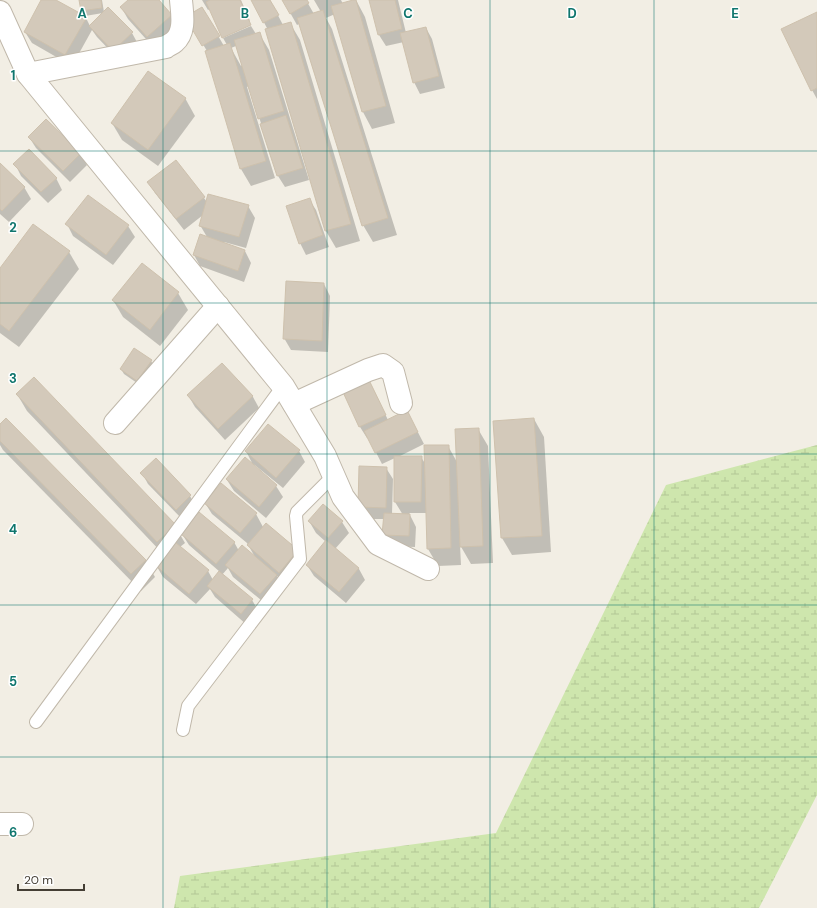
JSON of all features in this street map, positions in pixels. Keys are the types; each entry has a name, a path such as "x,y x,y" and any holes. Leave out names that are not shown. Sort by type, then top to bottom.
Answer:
{"street":[{"path":"28,74 166,47 174,42 180,34 183,21 181,0"},
{"path":"0,12 28,74 283,386 325,456 343,497 378,544 428,569"},
{"path":"115,423 218,306"},
{"path":"294,404 368,370 383,365 393,372 401,403"},
{"path":"0,824 22,824"}],"lane":[{"path":"36,722 283,386"},
{"path":"182,730 188,706 300,559 301,556 296,516 297,512 334,475"}],"green space":[{"path":"817,445 817,795 759,908 174,908 180,876 496,833 666,485"}],"building":[{"path":"41,0 56,0 87,17 65,55 24,32"},
{"path":"79,0 101,0 102,8 81,11"},
{"path":"128,0 159,0 172,15 147,37 120,7"},
{"path":"210,0 240,0 251,25 222,38 206,2"},
{"path":"251,0 270,0 279,15 263,23"},
{"path":"282,0 307,0 309,3 290,14"},
{"path":"356,0 386,106 362,112 331,6"},
{"path":"369,0 395,0 402,29 378,35"},
{"path":"108,7 133,32 113,51 89,26"},
{"path":"202,7 220,36 202,46 185,17"},
{"path":"323,10 388,218 362,226 297,18"},
{"path":"817,12 817,88 811,91 781,29"},
{"path":"291,22 351,224 325,231 265,29"},
{"path":"426,27 439,76 413,83 400,33"},
{"path":"260,32 284,111 258,119 234,40"},
{"path":"230,43 266,161 240,169 205,51"},
{"path":"148,71 186,98 148,150 111,123"},
{"path":"286,115 303,168 277,176 260,124"},
{"path":"46,119 81,153 63,171 28,137"},
{"path":"29,149 57,178 41,192 13,164"},
{"path":"176,160 205,197 176,219 147,182"},
{"path":"0,163 25,187 2,211 0,209"},
{"path":"208,194 249,205 239,237 199,226"},
{"path":"88,195 129,225 106,255 65,224"},
{"path":"310,198 323,235 299,244 286,206"},
{"path":"33,224 70,251 9,331 0,324 0,268"},
{"path":"200,234 245,250 238,271 193,255"},
{"path":"142,263 179,292 150,330 112,300"},
{"path":"286,281 324,283 322,341 283,339"},
{"path":"134,348 152,360 137,381 120,369"},
{"path":"222,363 253,396 218,429 187,395"},
{"path":"34,377 176,525 157,542 16,394"},
{"path":"368,378 386,415 359,427 342,390"},
{"path":"407,410 418,432 375,453 364,431"},
{"path":"6,418 146,560 131,574 0,441 0,424"},
{"path":"534,418 542,536 501,538 493,421"},
{"path":"268,424 300,450 276,478 245,451"},
{"path":"479,428 483,546 460,547 455,429"},
{"path":"424,445 449,445 451,548 427,549"},
{"path":"394,456 422,456 421,502 394,502"},
{"path":"245,457 277,485 259,507 226,479"},
{"path":"156,458 191,495 176,510 140,473"},
{"path":"359,466 387,467 386,508 358,507"},
{"path":"221,483 257,513 240,533 204,503"},
{"path":"323,504 343,521 328,538 308,521"},
{"path":"199,512 235,542 216,564 181,534"},
{"path":"384,513 410,514 409,536 382,535"},
{"path":"266,523 298,550 279,573 247,545"},
{"path":"326,540 359,568 339,592 306,565"},
{"path":"175,542 209,570 189,594 155,565"},
{"path":"242,545 277,575 260,594 225,565"},
{"path":"219,571 253,599 241,614 207,586"}]}
